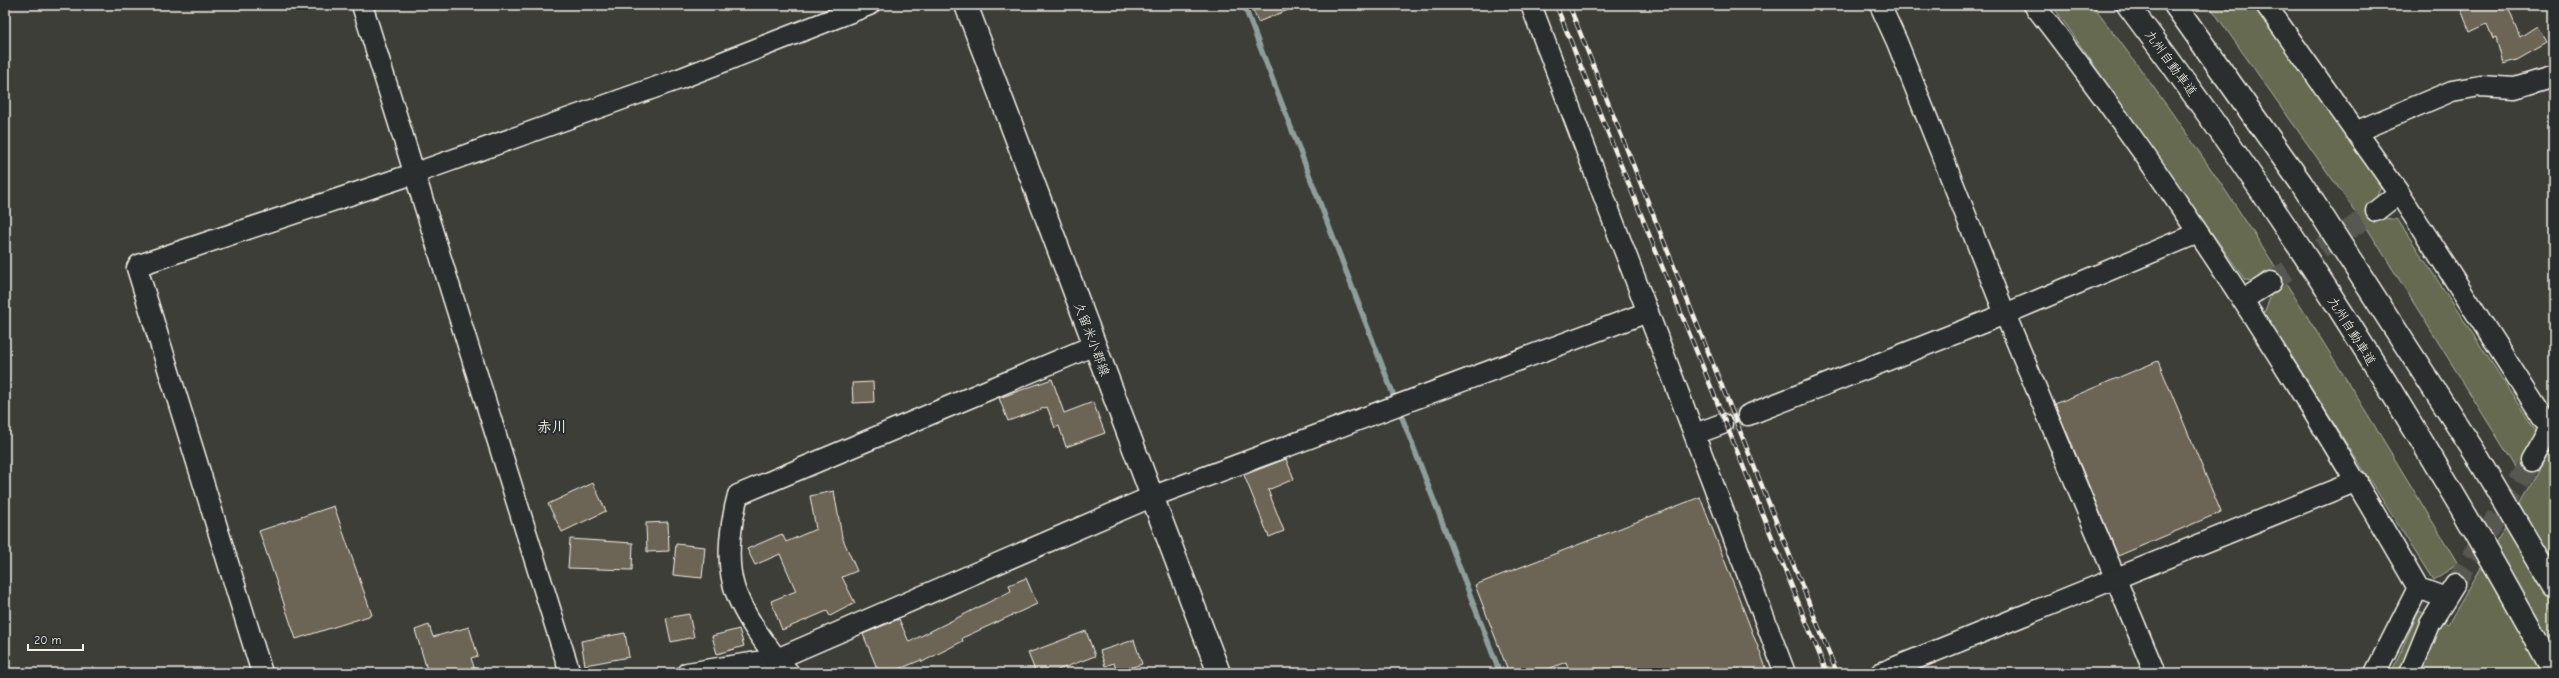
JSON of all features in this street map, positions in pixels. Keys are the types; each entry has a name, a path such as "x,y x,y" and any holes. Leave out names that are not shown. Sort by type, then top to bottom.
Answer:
{"main road":[{"name":"久留米小郡線","path":"966,5 1151,497 1219,673"},
{"name":"九州自動車道","path":"2128,5 2272,205 2444,479 2511,592 2554,672"},
{"path":"2175,5 2301,183 2477,456 2554,586"}],"street":[{"path":"362,5 413,174 570,673"},
{"path":"262,673 137,268 139,265 413,174 679,79 869,5"},
{"path":"1531,5 1785,673"},
{"path":"1880,5 1897,42 2005,314 2116,578 2154,673"},
{"path":"2034,5 2067,47 2244,298 2357,481 2418,588"},
{"path":"2266,5 2399,193 2552,424 2531,460"},
{"path":"2355,132 2452,90 2480,86 2515,88 2554,76"},
{"path":"2376,211 2399,193"},
{"path":"1748,416 2005,314 2198,233"},
{"path":"2244,298 2271,282"},
{"path":"687,673 783,666 1151,497 1648,312"},
{"path":"783,666 739,601 732,582 730,556 734,512 738,495 1095,345"},
{"path":"1695,434 1722,424"},
{"path":"1882,673 2357,481"},
{"path":"2410,673 2430,624 2450,591 2418,588"},
{"path":"2376,673 2418,588"}],"green space":[{"path":"2052,5 2092,5 2142,72 2238,209 2283,279 2372,421 2458,564 2433,580 2264,313 2276,283 2245,280"},
{"path":"2209,5 2255,5 2381,185 2370,216 2398,220 2537,432 2517,469 2369,231"},
{"path":"2554,444 2554,673 2391,673 2419,611 2448,624"}],"building":[{"path":"1251,5 1298,5 1298,6 1258,22"},
{"path":"2459,5 2507,5 2520,37 2537,26 2547,43 2517,60 2503,64 2496,38 2493,39 2487,24 2470,32"},
{"path":"2158,361 2221,512 2118,556 2055,404"},
{"path":"1052,379 1064,413 1093,402 1105,433 1066,447 1059,426 1055,428 1047,407 1008,421 999,398"},
{"path":"873,382 874,402 853,403 852,383"},
{"path":"1286,459 1294,479 1268,490 1284,531 1269,537 1244,475"},
{"path":"593,483 606,511 562,532 548,504"},
{"path":"834,491 842,537 857,571 842,577 855,603 830,616 827,611 782,630 771,601 796,591 780,554 755,565 747,549 782,534 786,542 816,529 810,496"},
{"path":"1700,497 1768,673 1570,673 1566,662 1538,673 1509,673 1475,585"},
{"path":"334,506 372,615 296,639 259,531"},
{"path":"668,522 669,551 647,552 646,523"},
{"path":"570,539 633,543 632,570 568,568"},
{"path":"676,544 705,547 702,578 673,575"},
{"path":"1026,578 1037,604 962,638 963,641 922,662 921,660 890,673 879,673 863,634 899,619 909,642 1011,591 1009,585"},
{"path":"689,614 694,637 671,642 666,618"},
{"path":"429,625 433,637 469,627 478,656 471,658 476,673 428,673 415,630"},
{"path":"739,629 744,646 717,654 712,636"},
{"path":"1086,631 1095,656 1050,673 1036,673 1028,653"},
{"path":"625,633 629,657 585,665 581,641"},
{"path":"1134,640 1142,664 1117,672 1114,663 1105,666 1100,651"}],"waterway":[{"path":"1244,5 1500,673"}],"tunnel":[{"path":"2271,282 2376,211"},
{"path":"1722,424 1748,415"},
{"path":"2455,584 2531,461"}],"railway":[{"path":"1556,5 1827,673"},
{"path":"1569,5 1837,673"}],"district":[{"name":"赤川","path":"552,427"}]}
